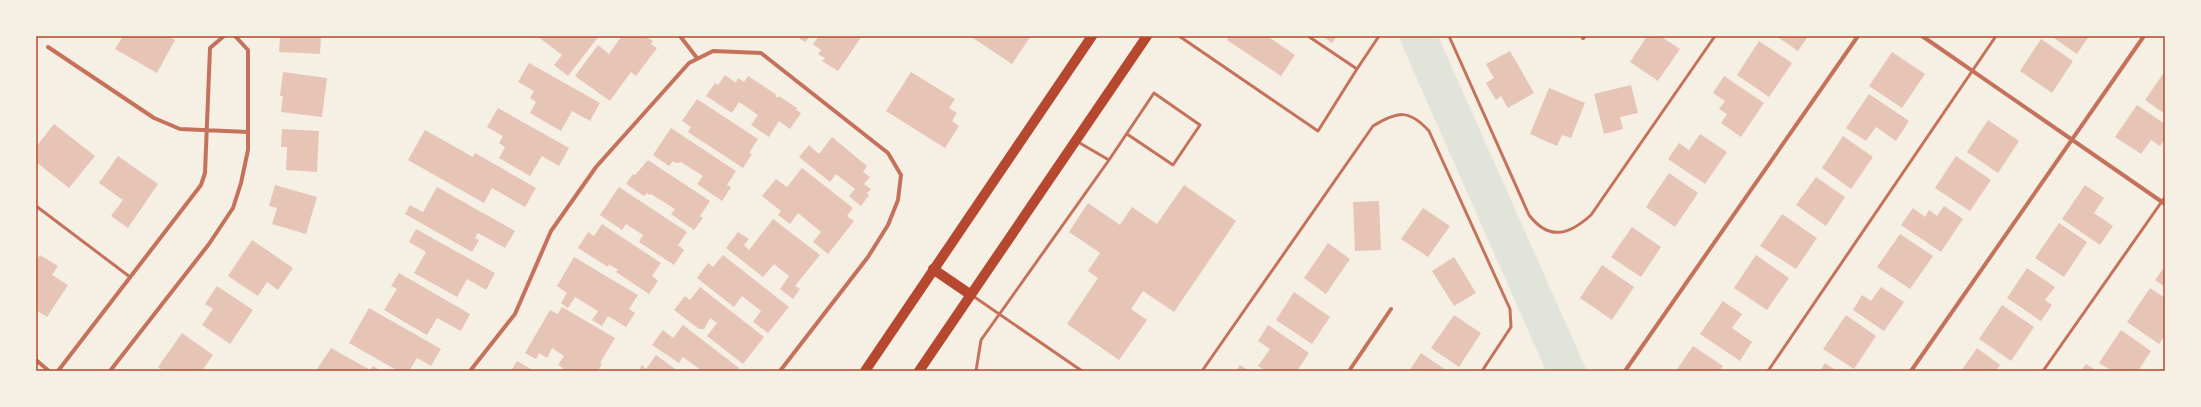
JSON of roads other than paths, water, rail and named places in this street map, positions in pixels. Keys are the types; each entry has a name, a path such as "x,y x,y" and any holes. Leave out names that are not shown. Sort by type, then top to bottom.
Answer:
{"main road":[{"path":"865,371 1092,36"},
{"path":"920,371 1147,36"},
{"path":"933,269 971,295"}],"street":[{"path":"58,371 201,185 205,173 210,48 224,36"},
{"path":"110,371 209,244 233,208 248,150 248,50 235,36"},
{"path":"680,36 698,58"},
{"path":"1625,371 1858,36"},
{"path":"1922,36 2163,203"},
{"path":"1911,371 2144,36"},
{"path":"48,47 154,118 180,129 248,132"},
{"path":"470,371 515,314 551,231 592,174 689,63 713,51 761,53 888,153 901,175 898,200 888,225 868,258 780,371"},
{"path":"1348,371 1390,310"},
{"path":"36,360 50,371"}],"lane":[{"path":"1179,36 1318,131 1379,36"},
{"path":"1186,41 1189,36"},
{"path":"1308,36 1357,69"},
{"path":"1449,36 1529,215 1536,225 1554,233 1566,232 1578,227 1591,215 1715,36"},
{"path":"1768,371 1996,36"},
{"path":"976,371 981,340 1109,160 1154,93 1200,125 1173,165 1127,134"},
{"path":"1202,371 1373,126 1392,115 1404,114 1420,121 1429,131 1510,309 1511,327 1482,371"},
{"path":"1076,141 1109,160"},
{"path":"2044,371 2163,203 2165,197"},
{"path":"36,206 130,277"},
{"path":"971,295 1082,371"}]}
